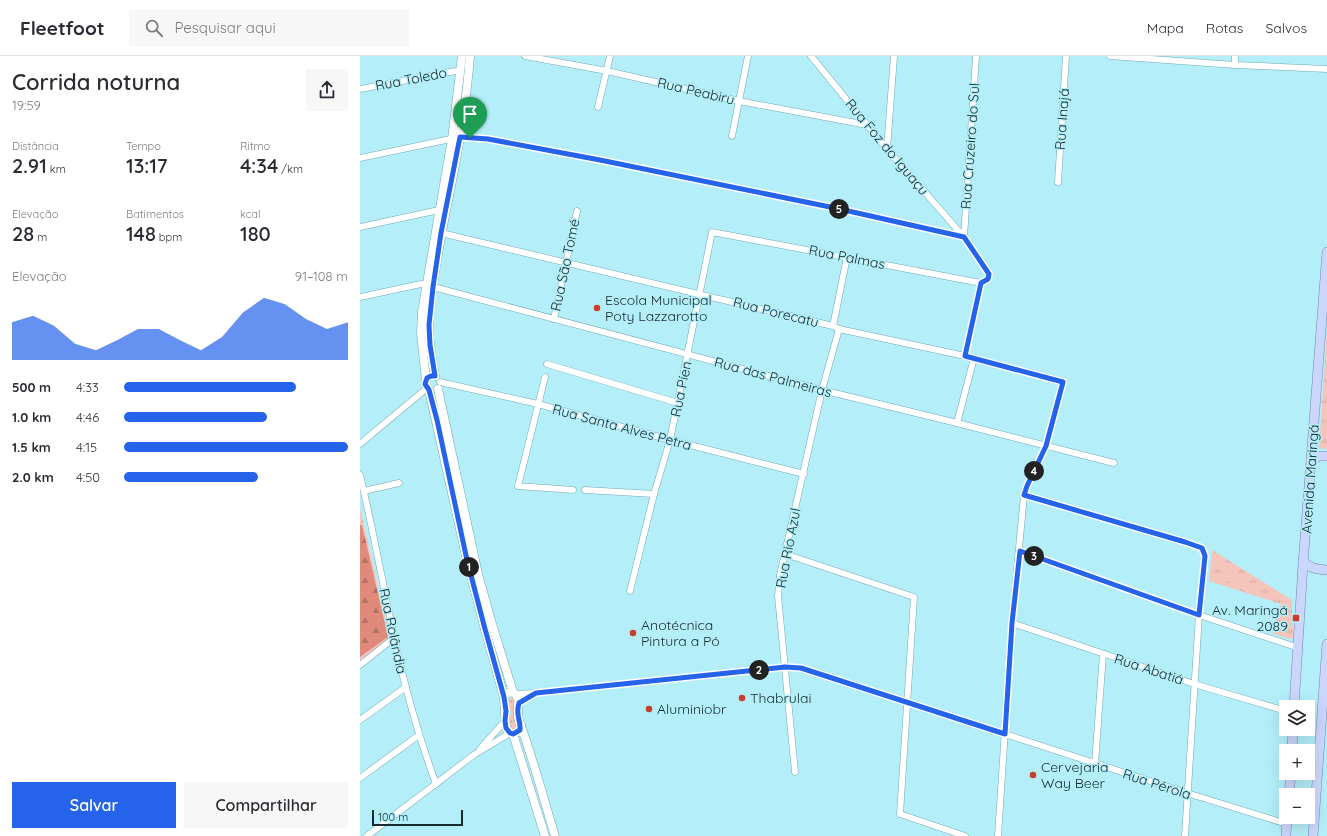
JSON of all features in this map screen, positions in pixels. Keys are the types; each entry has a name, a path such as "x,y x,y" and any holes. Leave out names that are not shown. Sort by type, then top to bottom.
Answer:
{"main road":[{"path":"462,56 462,70 452,139 439,210 429,286 430,345 478,574 492,624 514,693 519,703 517,716 534,762 555,836"},
{"path":"470,56 460,137 441,233 422,312 421,334 427,386 467,560 504,697 506,728 511,733 545,836"},
{"name":"Avenida Maringá","path":"1295,700 1299,648 1303,561 1327,252"},
{"path":"427,386 429,377 438,382"},
{"path":"427,386 434,391 438,382"},
{"path":"1311,461 1319,456 1327,456"},
{"path":"1303,561 1312,568 1327,570"},
{"path":"1313,836 1327,644"},
{"path":"504,697 506,694 514,693"},
{"path":"511,733 520,730 521,725"},
{"path":"1315,762 1318,765"},
{"path":"1286,836 1287,824"}],"street":[{"name":"Rua Peabiru","path":"525,56 607,71 739,101 867,125"},
{"path":"598,108 610,56"},
{"path":"732,136 748,56"},
{"name":"Rua Foz do Iguaçu","path":"811,56 887,149 964,237 989,274 988,279 981,283"},
{"path":"887,149 894,56"},
{"name":"Rua Cruzeiro do Sul","path":"964,237 976,56"},
{"name":"Rua Inajá","path":"1058,182 1066,56"},
{"path":"1110,56 1148,57 1235,65 1327,69"},
{"path":"1235,65 1236,56"},
{"name":"Rua Toledo","path":"360,89 462,70"},
{"path":"360,158 460,137 488,139 600,160 835,208 964,237"},
{"path":"360,227 439,210"},
{"name":"Rua São Tomé","path":"554,319 577,211"},
{"name":"Rua Palmas","path":"712,232 981,283"},
{"name":"Rua Píen","path":"630,591 654,494 670,440 712,232"},
{"name":"Rua Porecatu","path":"441,233 833,326 839,329 974,358 1063,382 1046,446"},
{"path":"833,326 847,258"},
{"path":"965,356 981,283"},
{"path":"360,297 421,284 429,286"},
{"name":"Rua das Palmeiras","path":"429,286 822,390 1114,463"},
{"name":"Rua Rio Azul","path":"795,772 778,596 780,575 822,390 839,329"},
{"path":"957,423 974,358"},
{"path":"547,364 678,403"},
{"path":"545,377 518,486 573,490"},
{"name":"Rua Santa Alves Petra","path":"438,382 538,404 670,440 804,474"},
{"path":"360,444 427,386"},
{"path":"998,836 1012,623 1020,551 1024,495 1046,446"},
{"name":"Rua Rolândia","path":"360,475 394,638 406,687 419,734 436,784"},
{"path":"363,495 399,483"},
{"path":"585,490 654,494"},
{"path":"1024,495 1202,548 1205,556 1194,684 1185,836"},
{"path":"1020,551 1199,615 1299,648"},
{"path":"785,554 914,597 900,814 965,836"},
{"name":"Rua Abatiá","path":"1012,623 1194,684 1279,709"},
{"path":"360,665 394,638"},
{"path":"1095,764 1102,654"},
{"name":"Rua Pérola","path":"514,693 536,693 785,667 801,668 1187,794 1279,819"},
{"path":"360,720 406,687"},
{"name":"Rua Pérola","path":"519,703 536,693"},
{"path":"475,754 505,721"},
{"path":"367,836 475,754 511,733"},
{"path":"360,778 419,734"}],"green space":[{"path":"1327,331 1327,449 1319,448"},
{"path":"360,508 390,639 360,661"},
{"path":"360,525 362,525 388,637 360,657"},
{"path":"1212,550 1292,600 1294,637 1289,639 1272,633 1281,604 1209,581"},
{"path":"1224,569 1242,575 1239,585 1221,580"},
{"path":"512,697 516,699 514,712 516,725 515,728 511,730 508,723 511,713 508,701"}],"place":[{"name":"Escola Municipal Poty Lazzarotto","path":"597,308"},
{"name":"Av. Maringá 2089","path":"1296,618"},
{"name":"Anotécnica Pintura a Pó","path":"633,633"},
{"name":"Thabrulai","path":"742,698"},
{"name":"Aluminiobr","path":"649,709"},
{"name":"Cervejaria Way Beer","path":"1033,775"}],"route":[{"path":"460,137 470,138 488,139 600,160 835,208 964,237 989,274 988,279 981,283 965,356 1063,382 1046,446 1024,495 1202,548 1205,556 1199,615 1020,551 1012,623 1005,734 801,668 785,667 536,693 519,703 517,716 521,725 520,730 513,734 510,733 506,728 504,697 467,560 437,420 429,390 426,388 425,384 427,378 435,376 430,345 429,325 441,233 460,137"}]}
